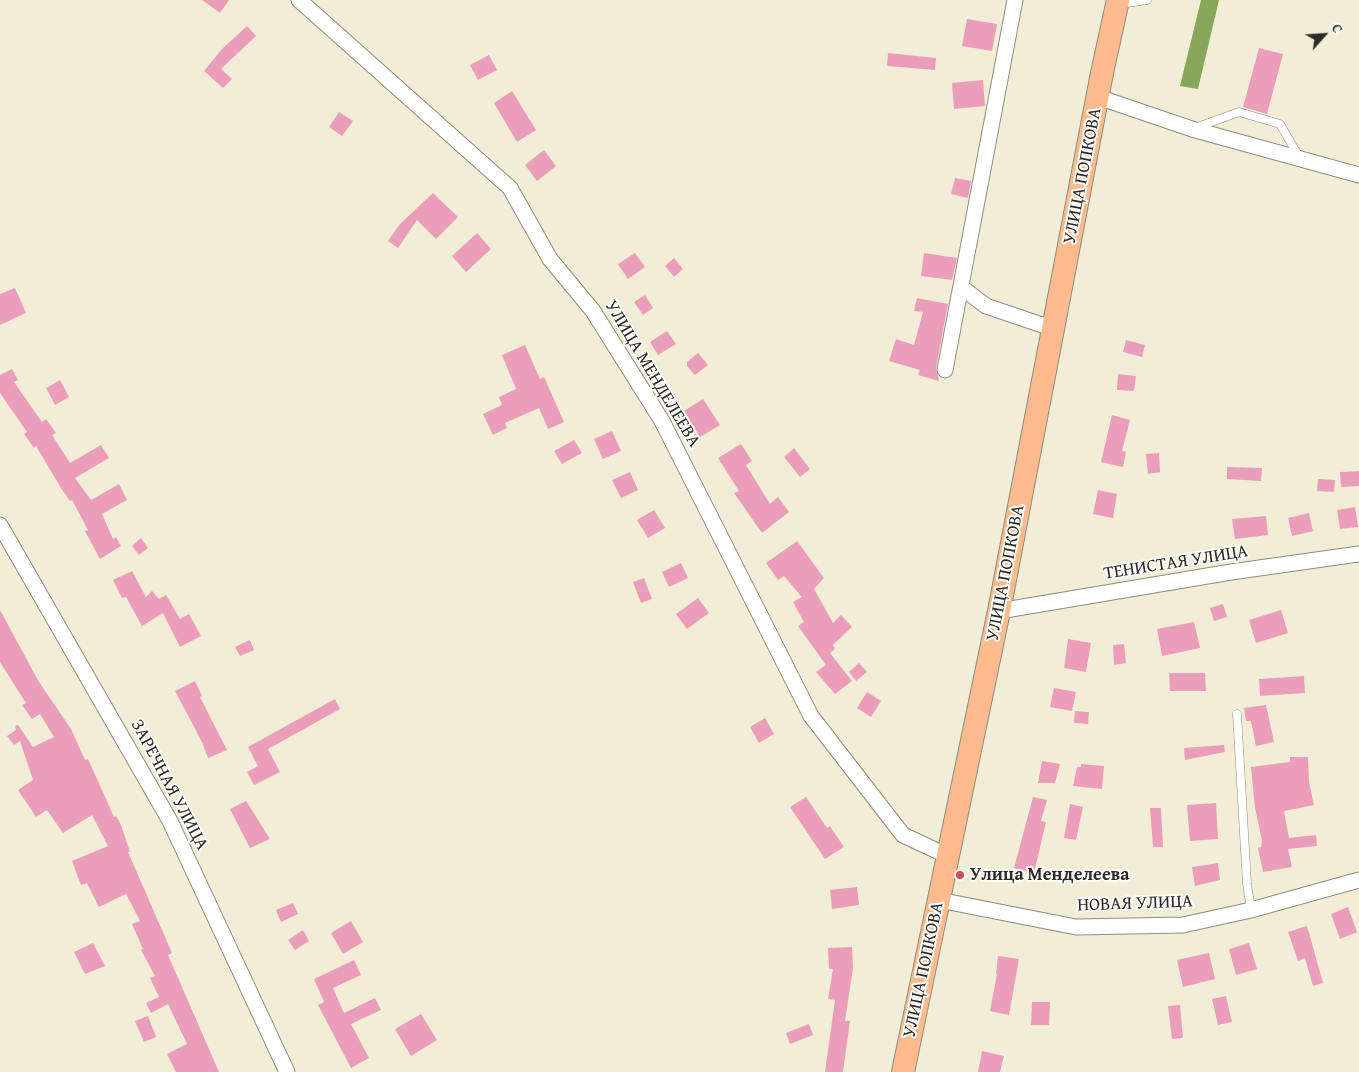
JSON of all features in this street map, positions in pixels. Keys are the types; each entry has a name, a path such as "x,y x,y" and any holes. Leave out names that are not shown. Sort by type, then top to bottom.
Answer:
{"main road":[{"name":"УЛИЦА ПОПКОВА","path":"903,1072 999,611 1102,73 1118,2"}],"street":[{"name":"УЛИЦА МЕНДЕЛЕЕВА","path":"299,0 510,188 550,259 593,311 662,420 810,716 903,835 948,856"},
{"path":"945,370 1015,0"},
{"path":"1098,97 1192,129 1359,175"},
{"path":"961,287 986,306 1054,329"},
{"name":"ЗАРЕЧНАЯ УЛИЦА","path":"0,525 170,820 287,1072"},
{"name":"ТЕНИСТАЯ УЛИЦА","path":"999,611 1231,572 1359,554"},
{"name":"НОВАЯ УЛИЦА","path":"939,900 1076,927 1183,924 1251,910 1359,880"}],"lane":[{"path":"1118,2 1147,0"},
{"path":"1192,129 1240,112 1280,124 1300,159"},
{"path":"1237,714 1247,884 1251,910"}],"green space":[{"path":"1201,0 1219,0 1198,89 1180,86"}],"building":[{"path":"202,0 229,0 220,13"},
{"path":"967,19 997,24 992,51 962,46"},
{"path":"247,26 256,36 221,69 232,79 223,88 204,71 222,49"},
{"path":"1259,48 1283,54 1267,114 1243,107"},
{"path":"888,53 936,58 935,70 887,66"},
{"path":"489,55 497,70 478,80 470,65"},
{"path":"983,80 985,106 954,109 952,83"},
{"path":"512,91 536,130 517,142 494,103"},
{"path":"339,112 353,121 342,136 329,127"},
{"path":"544,150 556,166 537,181 525,165"},
{"path":"955,178 971,181 968,198 951,194"},
{"path":"433,193 458,217 436,239 417,220 398,248 388,241 400,224"},
{"path":"477,233 491,249 466,272 452,256"},
{"path":"635,253 645,267 628,279 618,264"},
{"path":"924,253 957,258 952,280 921,276"},
{"path":"674,258 683,269 674,277 665,266"},
{"path":"15,288 26,313 0,325 0,294"},
{"path":"645,295 653,308 643,315 634,302"},
{"path":"917,298 948,304 936,368 939,381 918,375 920,370 889,361 896,339 914,345 923,312 914,311"},
{"path":"667,331 676,344 658,355 650,342"},
{"path":"1126,340 1145,345 1142,357 1123,352"},
{"path":"525,345 540,379 544,377 564,422 548,429 539,408 505,423 507,428 493,435 483,414 502,405 499,397 516,389 502,355"},
{"path":"698,353 708,365 695,375 687,366 687,362"},
{"path":"12,369 18,380 14,382 42,422 46,419 56,433 52,435 70,463 101,445 109,458 75,478 91,500 119,484 127,500 102,514 113,539 116,537 121,546 100,559 85,531 88,530 72,500 70,501 61,488 36,446 34,448 24,434 27,432 0,393 0,375"},
{"path":"1118,374 1136,376 1134,391 1117,390"},
{"path":"60,380 69,397 55,405 46,388"},
{"path":"703,399 720,425 700,437 684,411"},
{"path":"1112,415 1130,420 1122,451 1126,452 1123,467 1101,462"},
{"path":"612,431 621,451 603,459 594,439"},
{"path":"574,440 582,453 562,464 554,451"},
{"path":"741,444 752,461 746,465 770,504 778,497 789,512 762,533 734,493 739,491 718,458"},
{"path":"794,448 810,469 800,477 784,457"},
{"path":"1159,453 1160,472 1148,474 1146,454"},
{"path":"1227,467 1262,468 1261,481 1227,479"},
{"path":"1359,471 1359,486 1341,487 1340,472"},
{"path":"630,472 638,490 621,498 612,480"},
{"path":"1318,479 1335,480 1334,492 1317,491"},
{"path":"1098,490 1117,494 1113,518 1093,514"},
{"path":"1355,507 1358,527 1340,529 1337,510"},
{"path":"654,510 665,528 648,538 637,520"},
{"path":"1309,513 1313,531 1292,536 1288,518"},
{"path":"1266,516 1268,535 1235,539 1232,519"},
{"path":"141,538 148,548 139,555 132,546"},
{"path":"797,541 824,578 814,589 833,623 841,615 852,627 833,645 835,649 830,653 852,681 835,694 816,672 826,665 798,626 804,622 793,602 802,597 784,576 778,580 766,563"},
{"path":"681,563 688,578 669,587 662,572"},
{"path":"132,571 146,597 152,591 159,599 166,595 180,619 189,614 201,636 180,647 163,613 142,626 126,597 122,598 113,580"},
{"path":"644,578 652,599 641,603 633,582"},
{"path":"698,598 709,613 687,629 676,614"},
{"path":"1223,604 1227,617 1214,621 1210,608"},
{"path":"0,610 39,682 71,729 85,760 88,759 114,817 116,816 121,825 130,852 128,852 172,953 168,955 219,1072 176,1072 167,1054 187,1044 168,1004 151,1013 146,1003 159,997 150,978 155,976 141,950 143,949 132,924 140,921 126,894 99,907 87,883 81,885 72,861 108,846 92,815 63,833 47,810 36,817 18,790 33,780 20,741 14,745 7,736 16,730 15,726 18,725 33,747 54,737 40,714 32,719 22,705 26,703 0,662"},
{"path":"1281,610 1288,633 1256,643 1249,620"},
{"path":"1194,622 1200,648 1162,656 1157,629"},
{"path":"1068,639 1091,643 1086,672 1064,668"},
{"path":"250,640 254,650 240,656 235,647"},
{"path":"1124,644 1126,663 1114,665 1113,645"},
{"path":"859,663 867,672 856,681 849,672"},
{"path":"1169,673 1205,673 1206,691 1170,691"},
{"path":"1304,676 1305,693 1260,696 1259,679"},
{"path":"195,681 202,696 200,697 227,750 208,758 202,742 175,691"},
{"path":"1054,688 1076,692 1072,711 1050,707"},
{"path":"867,692 881,701 871,717 857,708"},
{"path":"335,699 340,709 268,749 280,772 254,785 247,772 258,766 248,747"},
{"path":"1266,705 1274,742 1256,746 1251,721 1246,721 1244,708"},
{"path":"1075,711 1089,712 1088,724 1074,723"},
{"path":"765,718 774,734 759,743 750,727"},
{"path":"1224,745 1225,752 1185,760 1184,748"},
{"path":"1290,757 1308,757 1309,782 1314,805 1284,811 1289,838 1316,835 1317,846 1288,849 1292,867 1263,872 1258,848 1261,847 1262,841 1255,808 1251,767 1290,762"},
{"path":"1042,761 1060,764 1055,783 1038,783"},
{"path":"1081,764 1104,766 1102,789 1073,786 1077,767 1081,767"},
{"path":"806,797 827,828 830,826 844,847 825,859 790,807"},
{"path":"1033,797 1047,800 1041,821 1046,822 1034,873 1014,868"},
{"path":"246,801 270,839 250,848 230,809"},
{"path":"1216,803 1218,839 1190,841 1187,805"},
{"path":"1070,804 1083,807 1076,840 1064,838"},
{"path":"1150,808 1161,808 1163,847 1153,847"},
{"path":"1218,863 1220,880 1195,886 1192,867"},
{"path":"857,887 859,905 832,909 830,890"},
{"path":"293,903 298,914 281,922 276,910"},
{"path":"1348,907 1357,932 1340,939 1331,914"},
{"path":"351,921 363,942 343,954 331,933"},
{"path":"1307,926 1323,983 1313,986 1305,958 1298,961 1288,932"},
{"path":"303,930 309,941 295,950 288,940"},
{"path":"93,943 105,966 85,974 74,952"},
{"path":"1249,943 1257,969 1236,975 1229,949"},
{"path":"852,947 853,968 845,1021 850,1021 843,1072 825,1072 835,1000 828,999 833,969 829,969 828,948"},
{"path":"1209,953 1215,979 1183,987 1177,960"},
{"path":"998,956 1019,959 1009,1015 990,1011 997,974"},
{"path":"354,960 361,975 333,988 344,1013 375,998 381,1010 351,1024 369,1058 351,1068 318,1005 324,1002 314,979"},
{"path":"1226,996 1232,1022 1218,1025 1212,999"},
{"path":"1032,1002 1050,1002 1049,1025 1031,1025"},
{"path":"1180,1005 1183,1038 1172,1039 1168,1006"},
{"path":"421,1014 437,1040 411,1056 395,1029"},
{"path":"148,1016 156,1037 144,1042 135,1021"},
{"path":"809,1024 813,1035 790,1044 786,1033"},
{"path":"982,1051 1004,1056 1000,1072 978,1072"}],"place":[{"name":"Улица Менделеева","path":"960,875"}]}
